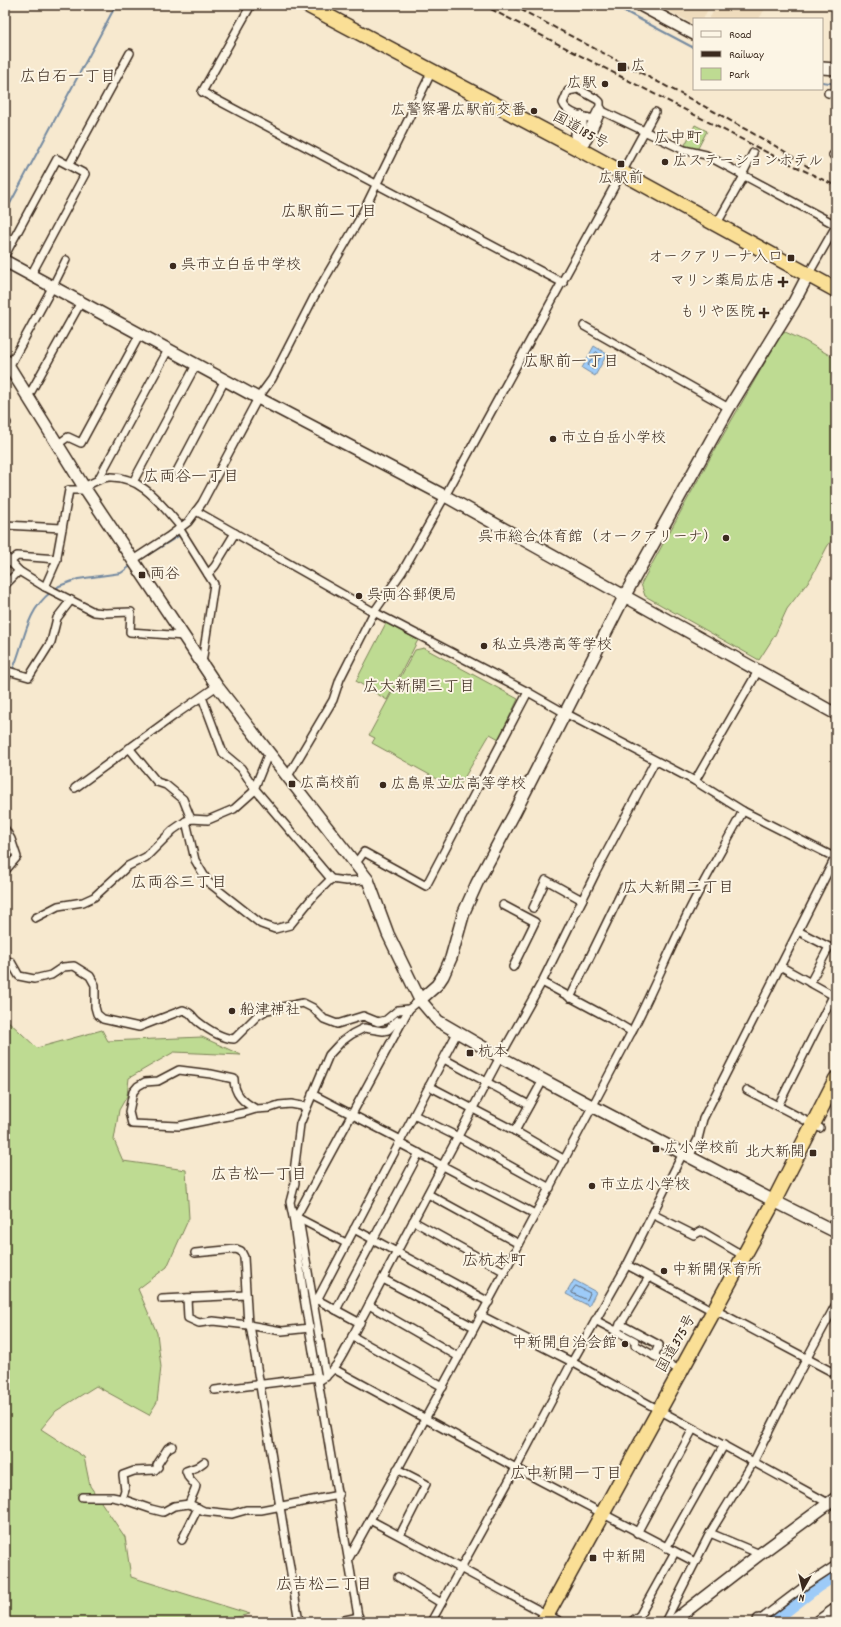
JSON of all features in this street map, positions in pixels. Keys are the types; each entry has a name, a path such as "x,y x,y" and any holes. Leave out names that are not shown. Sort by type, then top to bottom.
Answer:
{"highway":[{"name":"国道185号","path":"307,5 577,148 836,290"},
{"name":"国道375号","path":"552,1620 606,1516 778,1203 817,1126 836,1079"},
{"name":"国道375号","path":"817,1126 836,1097"},
{"name":"国道375号","path":"663,1413 681,1371 718,1313 744,1256 778,1203"}],"street":[{"path":"251,5 202,92 563,282"},
{"path":"640,5 693,33"},
{"path":"69,165 130,53"},
{"path":"823,68 836,70"},
{"path":"133,560 188,522 196,511 258,398 272,379 314,297 359,220 432,71"},
{"path":"335,1622 359,1620 321,1378 304,1298 297,1220 409,1009 437,985 443,976 451,958 464,912 477,883 514,814 625,595 729,408 794,302 836,225 706,155 684,150 644,132 598,115 581,117 564,108 564,100 568,91 578,89 600,102 598,115 586,139 577,148"},
{"path":"828,93 836,94"},
{"path":"288,776 333,700 340,679 374,612 402,572 445,496 655,112"},
{"path":"577,148 578,134 582,126 581,117"},
{"path":"716,225 753,153"},
{"path":"5,255 57,159 86,174 32,275"},
{"path":"66,260 53,286 7,363 86,489 217,686 368,880 388,934 420,1000 438,1021 500,1057 836,1232"},
{"path":"5,261 224,380 445,496 836,714"},
{"path":"28,397 81,302"},
{"path":"584,326 729,408"},
{"path":"58,444 68,437 81,443 140,334"},
{"path":"98,480 130,417 168,350"},
{"path":"133,482 196,365"},
{"path":"177,471 224,380"},
{"path":"45,587 57,559 69,490 86,489 98,480 109,477 133,482 154,496 180,528 214,584 202,664"},
{"path":"196,511 374,612 695,781 743,811 836,857 703,1119 698,1139 686,1155 627,1265 595,1320 432,1622"},
{"path":"5,525 62,528"},
{"path":"208,574 215,566 235,533"},
{"path":"5,556 19,571 45,587 94,612 131,612 130,632 184,636"},
{"path":"10,562 16,556 57,559"},
{"path":"5,585 19,571"},
{"path":"5,680 8,671 29,677 51,642 57,618 71,600"},
{"path":"695,781 758,671"},
{"path":"74,788 217,686"},
{"path":"356,863 364,852 426,886 528,692"},
{"path":"202,697 223,753 241,768 255,789 331,879 346,881 368,880"},
{"path":"129,748 157,782 166,785 183,800 195,860 208,882 261,924 275,929 290,925 312,898 331,879"},
{"path":"35,918 58,906 83,902 94,897 128,866 146,857 174,830 188,820 208,820 234,809 255,789 269,752"},
{"path":"215,1390 321,1378 334,1369 428,1194 472,1108 542,982 582,900 655,761"},
{"path":"349,1558 565,1160 632,1032 686,917 743,811"},
{"path":"5,829 11,839 17,857 5,871"},
{"path":"533,908 546,880 582,900"},
{"path":"570,998 624,887"},
{"path":"503,905 535,922 513,967"},
{"path":"798,931 829,947 810,983"},
{"path":"5,960 11,962 19,976 34,979 51,975 63,967 74,966 90,976 95,985 95,1007 97,1014 103,1019 139,1027 183,1010 192,1014 196,1020 225,1038 234,1039 257,1016 267,1010 304,1003 313,1008 324,1019 337,1024 363,1016 378,1022 386,1020 398,1010 409,1009"},
{"path":"778,1106 834,997 780,966"},
{"path":"542,982 632,1032"},
{"path":"321,1378 315,1298 297,1220 290,1202 294,1183 300,1124 329,1055 341,1042 364,1028 383,1031 388,1030 398,1020 403,1020"},
{"path":"315,1298 354,1229 457,1033"},
{"path":"444,1059 529,1105"},
{"path":"256,1109 243,1101 237,1093 234,1085 234,1079 211,1074 179,1070 158,1081 145,1082 138,1086 132,1097 130,1112 132,1124 179,1126 256,1109 291,1104 307,1106"},
{"path":"515,1131 543,1080"},
{"path":"429,1086 515,1131 565,1160"},
{"path":"748,1090 817,1126"},
{"path":"312,1094 352,1114 419,1153 535,1214"},
{"path":"414,1115 458,1137 550,1188"},
{"path":"336,1310 419,1153"},
{"path":"428,1194 519,1244"},
{"path":"654,1214 694,1235 701,1231 744,1256"},
{"path":"297,1220 346,1243"},
{"path":"413,1221 505,1272"},
{"path":"354,1229 489,1302"},
{"path":"195,1253 236,1248 242,1251 244,1257 249,1325 299,1622"},
{"path":"627,1265 836,1374"},
{"path":"616,1332 649,1277"},
{"path":"383,1279 474,1327"},
{"path":"162,1299 246,1295"},
{"path":"187,1298 188,1318 199,1323 213,1321 249,1325 282,1331 310,1328"},
{"path":"304,1298 315,1298 360,1322"},
{"path":"665,1622 710,1533 754,1461 836,1304"},
{"path":"369,1305 459,1357"},
{"path":"480,1315 572,1362 693,1429 832,1500 672,1622"},
{"path":"595,1320 635,1341 636,1345 681,1371"},
{"path":"620,1324 659,1345 654,1356"},
{"path":"352,1336 443,1387"},
{"path":"334,1369 516,1468 695,1562"},
{"path":"637,1532 693,1429"},
{"path":"666,1548 724,1444"},
{"path":"122,1498 125,1490 123,1475 134,1471 154,1470 158,1467 168,1448 172,1446"},
{"path":"189,1504 191,1495 195,1491 196,1486 189,1478 186,1471 197,1467 204,1462"},
{"path":"397,1469 426,1484 400,1535"},
{"path":"82,1497 122,1498 163,1512 174,1506 189,1504 211,1513 232,1514 246,1510 261,1510 339,1495"},
{"path":"182,1540 198,1508"},
{"path":"370,1520 400,1535 552,1620"},
{"path":"710,1533 760,1554"},
{"path":"631,1622 640,1615 675,1552"},
{"path":"759,1621 807,1584 836,1565"},
{"path":"398,1577 442,1603"},
{"path":"823,1620 836,1609"}],"shaded area":[{"path":"657,5 710,5 704,18 693,18 693,23"},
{"path":"717,5 767,5 760,18 710,18"}],"green space":[{"path":"695,125 707,131 697,150 684,147"},
{"path":"783,331 805,341 836,359 836,533 811,578 787,609 775,635 759,660 645,596 641,584 714,451"},
{"path":"386,623 418,640 387,700 356,681"},
{"path":"424,648 518,699 499,739 490,734 457,790 372,743 375,738 369,735 415,650"},
{"path":"5,1018 37,1048 102,1030 108,1041 202,1037 241,1055 174,1052 129,1078 127,1096 119,1110 114,1140 123,1161 186,1170 189,1218 167,1267 138,1289 157,1333 161,1367 157,1402 149,1415 96,1386 56,1411 41,1429 84,1457 90,1486 125,1537 131,1577 250,1614 217,1622 5,1622"}],"water":[{"path":"594,346 607,354 595,376 582,368"},
{"path":"574,1280 596,1292 589,1306 566,1294"}],"waterway":[{"path":"5,213 116,5"},
{"path":"613,5 693,47"},
{"path":"823,82 836,84"},
{"path":"143,558 182,534"},
{"path":"54,590 59,586 78,579 121,573 132,565"},
{"path":"12,671 30,619 35,609 51,592"},
{"path":"772,1622 817,1587 836,1575"}],"railway":[{"path":"483,5 770,154 836,186"},
{"path":"512,5 715,112 784,151 810,168"}],"place":[{"name":"広","path":"622,67"},
{"name":"広駅","path":"605,84"},
{"name":"広警察署広駅前交番","path":"534,111"},
{"name":"広ステーションホテル","path":"665,162"},
{"name":"広駅前","path":"621,164"},
{"name":"オークアリーナ入口","path":"791,258"},
{"name":"呉市立白岳中学校","path":"173,266"},
{"name":"マリン薬局広店","path":"783,282"},
{"name":"もりや医院","path":"764,313"},
{"name":"市立白岳小学校","path":"553,439"},
{"name":"呉市総合体育館（オークアリーナ）","path":"726,538"},
{"name":"両谷","path":"142,575"},
{"name":"呉両谷郵便局","path":"359,596"},
{"name":"私立呉港高等学校","path":"484,646"},
{"name":"広高校前","path":"292,784"},
{"name":"広島県立広高等学校","path":"383,785"},
{"name":"船津神社","path":"232,1011"},
{"name":"杭本","path":"470,1053"},
{"name":"広小学校前","path":"656,1149"},
{"name":"北大新開","path":"813,1153"},
{"name":"市立広小学校","path":"592,1186"},
{"name":"中新開保育所","path":"664,1271"},
{"name":"中新開自治会館","path":"625,1344"},
{"name":"中新開","path":"593,1558"}],"district":[{"name":"広白石一丁目","path":"68,77"},
{"name":"広中町","path":"678,138"},
{"name":"広駅前二丁目","path":"329,212"},
{"name":"広駅前一丁目","path":"571,362"},
{"name":"広両谷一丁目","path":"191,477"},
{"name":"広大新開三丁目","path":"419,687"},
{"name":"広両谷三丁目","path":"179,883"},
{"name":"広大新開二丁目","path":"678,888"},
{"name":"広吉松一丁目","path":"259,1175"},
{"name":"広杭本町","path":"494,1261"},
{"name":"広中新開一丁目","path":"566,1474"},
{"name":"広吉松二丁目","path":"324,1585"}]}
